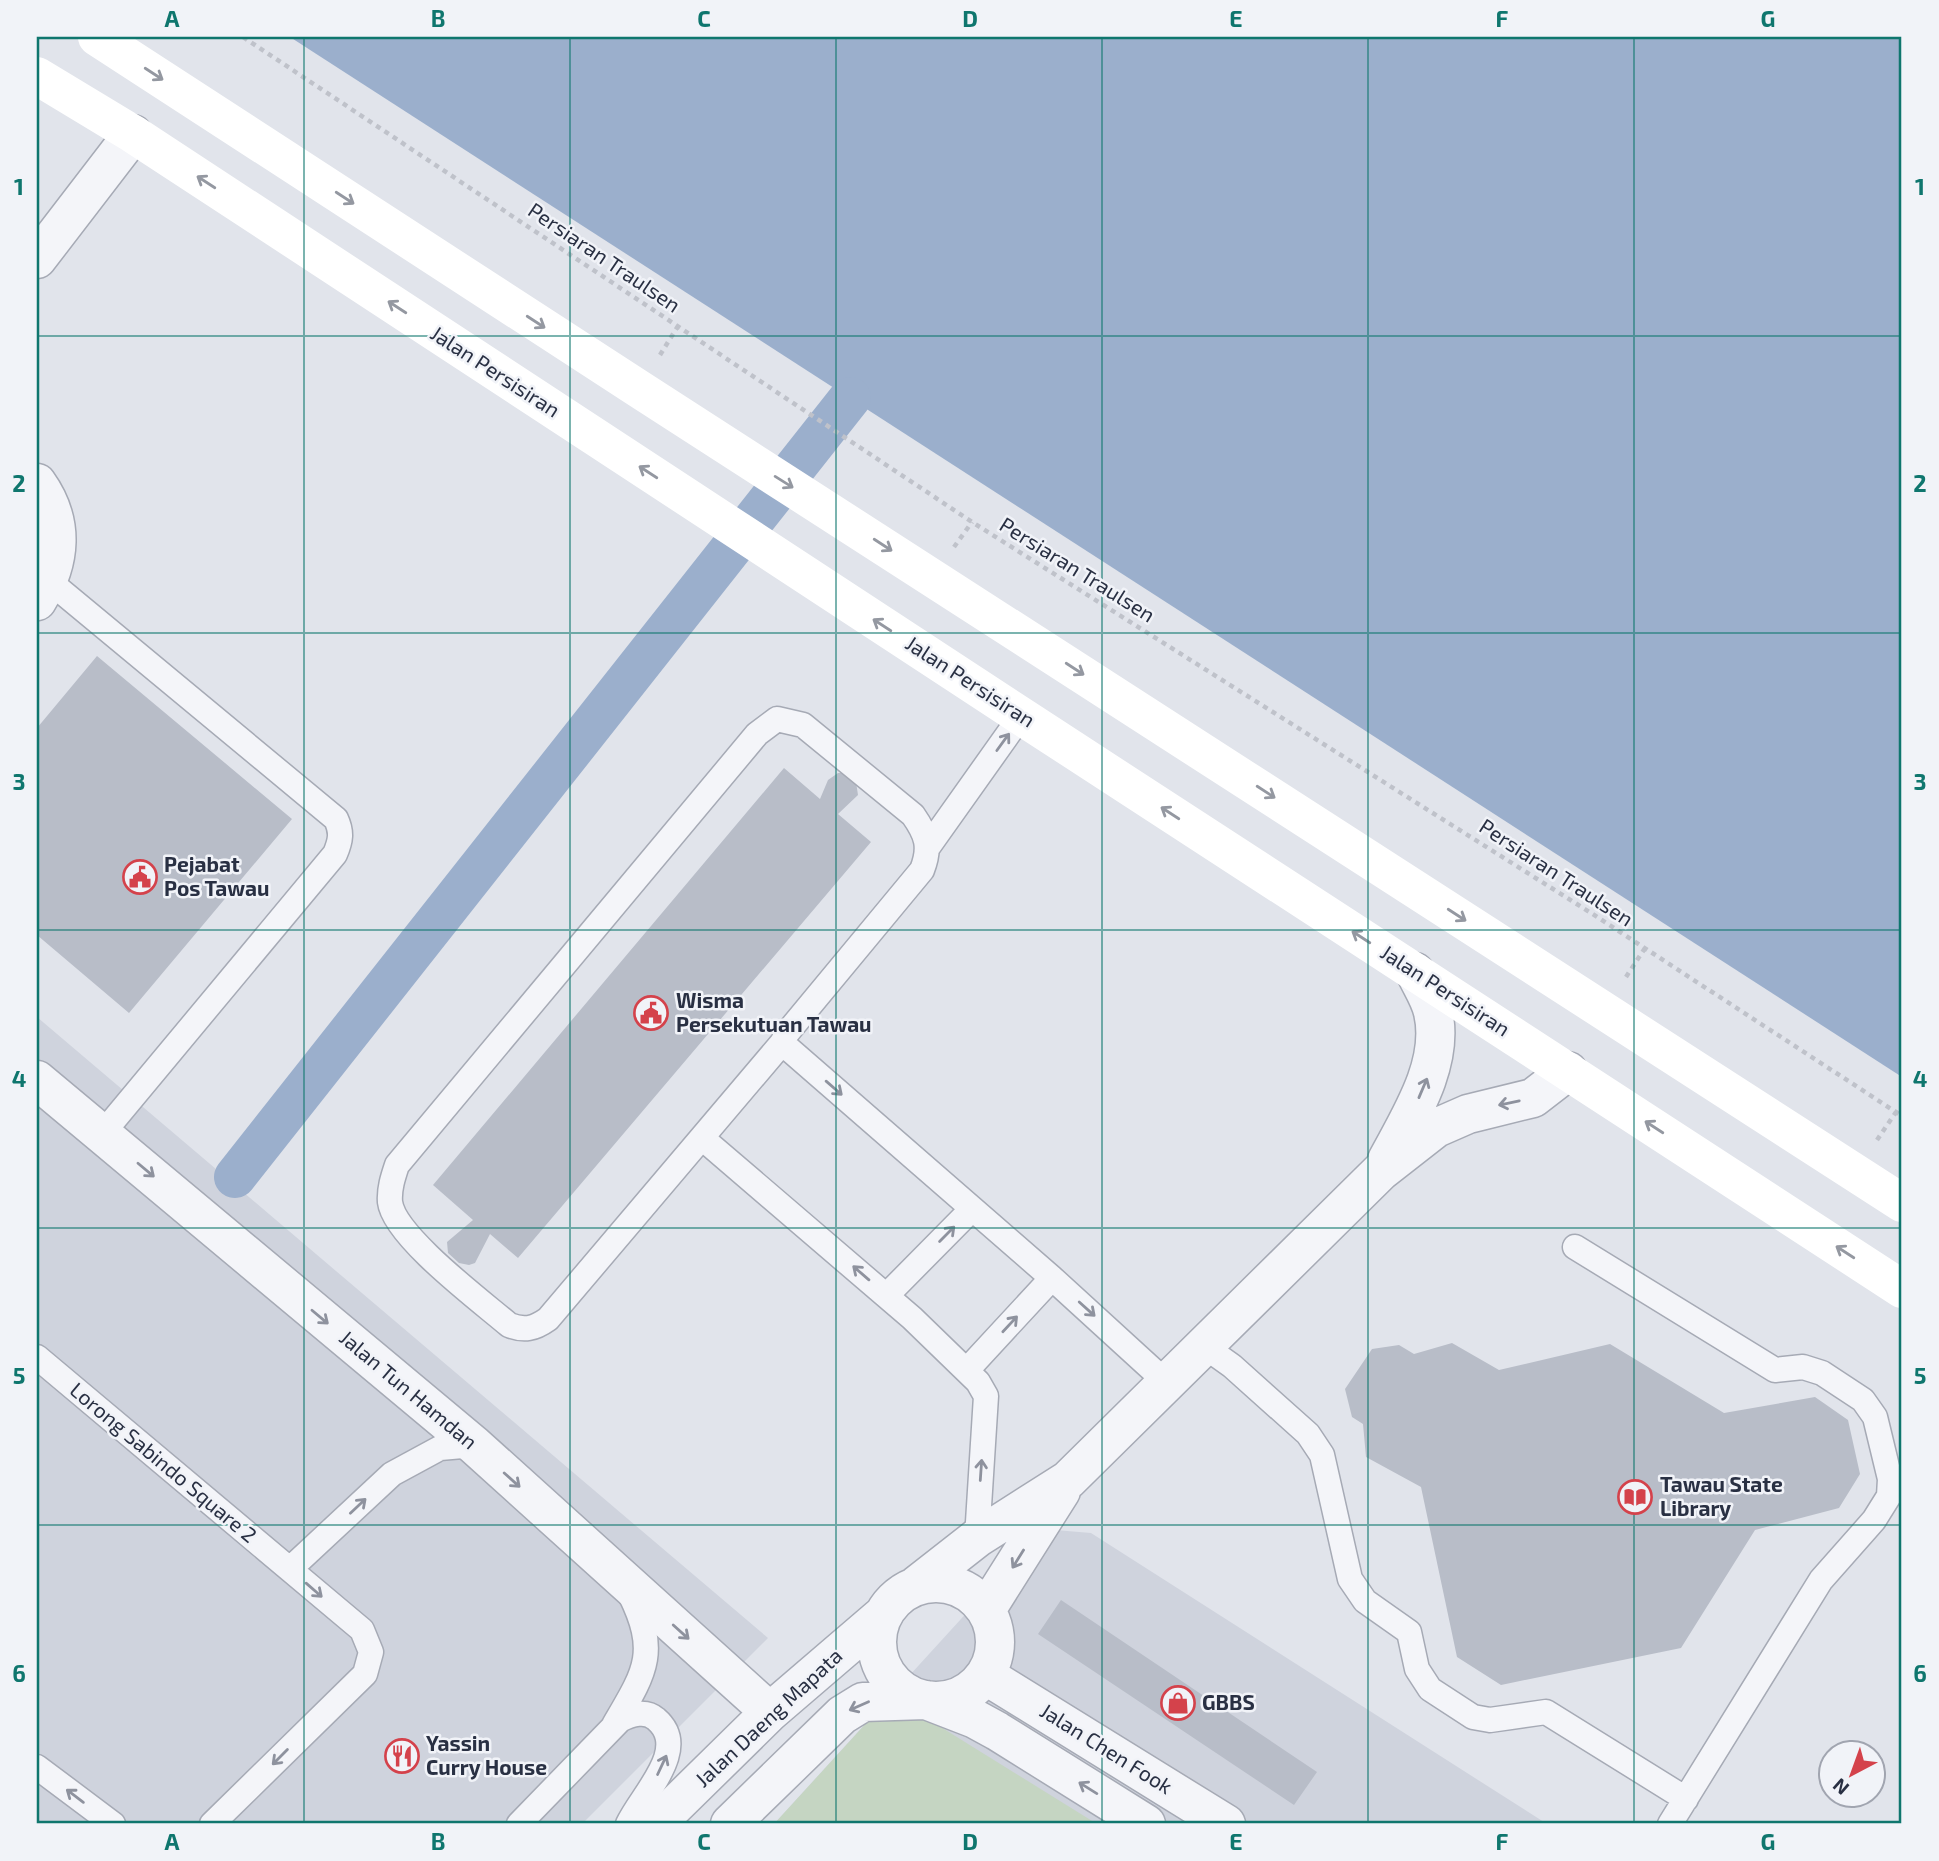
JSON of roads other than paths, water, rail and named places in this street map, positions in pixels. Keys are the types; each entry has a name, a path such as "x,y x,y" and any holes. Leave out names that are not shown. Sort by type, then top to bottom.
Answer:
{"street":[{"path":"97,37 1902,1203"},
{"name":"Jalan Persisiran","path":"37,76 133,134 1902,1289"},
{"path":"37,259 133,134"},
{"path":"37,483 55,517 57,548 43,591"},
{"path":"1381,1171 1430,1073 1434,1044 1433,1012 1415,972"},
{"path":"926,1700 909,1694 894,1683 884,1668 878,1651 878,1633 883,1615 893,1601 977,1538 1068,1480 1381,1171 1436,1128 1468,1114 1533,1098 1568,1071"},
{"name":"Jalan Tun Hamdan","path":"37,1080 474,1445 770,1712"},
{"path":"986,1610 1068,1480"},
{"path":"730,1824 842,1715 863,1702 943,1700 960,1696 973,1688 985,1675 993,1660 996,1644 993,1626 986,1610 975,1597 961,1588 947,1583 917,1585"},
{"name":"Jalan Daeng Mapata","path":"656,1824 770,1712 883,1615"},
{"name":"Jalan Chen Fook","path":"985,1675 1226,1824"},
{"name":"Jalan Chen Fook","path":"926,1700 975,1719 997,1731 1146,1824"}],"lane":[{"path":"43,591 335,819 341,830 335,854 102,1134"},
{"path":"928,847 1021,716"},
{"path":"777,719 803,725 913,815 923,829 928,847 919,875 787,1033 782,1043 548,1319 528,1329 509,1325 412,1240 398,1221 390,1204 391,1184 397,1165 767,725 777,719"},
{"path":"782,1043 1052,1278 1167,1383"},
{"path":"702,1138 887,1295 978,1382 986,1396 977,1538"},
{"path":"887,1295 972,1209"},
{"path":"1575,1247 1775,1370 1804,1367 1822,1373 1863,1400 1875,1417 1890,1479 1889,1496 1874,1520 1821,1580 1670,1824"},
{"path":"967,1370 1052,1278"},
{"path":"1204,1346 1232,1366 1308,1434 1322,1455 1350,1579 1365,1601 1409,1632 1417,1669 1430,1689 1473,1717 1490,1720 1546,1713 1686,1799"},
{"name":"Lorong Sabindo Square 2","path":"37,1357 362,1630 371,1652 365,1674 212,1824"},
{"path":"290,1569 392,1474 440,1448 474,1445"},
{"path":"612,1728 637,1685 646,1662 647,1642 643,1620 624,1581"},
{"path":"519,1824 620,1720 642,1713 652,1715 662,1723 668,1734 669,1747 666,1761 628,1824"},
{"path":"37,1767 113,1824"}],"water":[{"path":"290,37 1902,37 1902,1077"}],"waterway":[{"path":"235,1177 850,398"}],"place":[{"name":"Pejabat Pos Tawau","path":"140,877"},
{"name":"Wisma Persekutuan Tawau","path":"651,1013"},
{"name":"Tawau State Library","path":"1635,1497"},
{"name":"GBBS","path":"1178,1703"},
{"name":"Yassin Curry House","path":"402,1756"}]}
